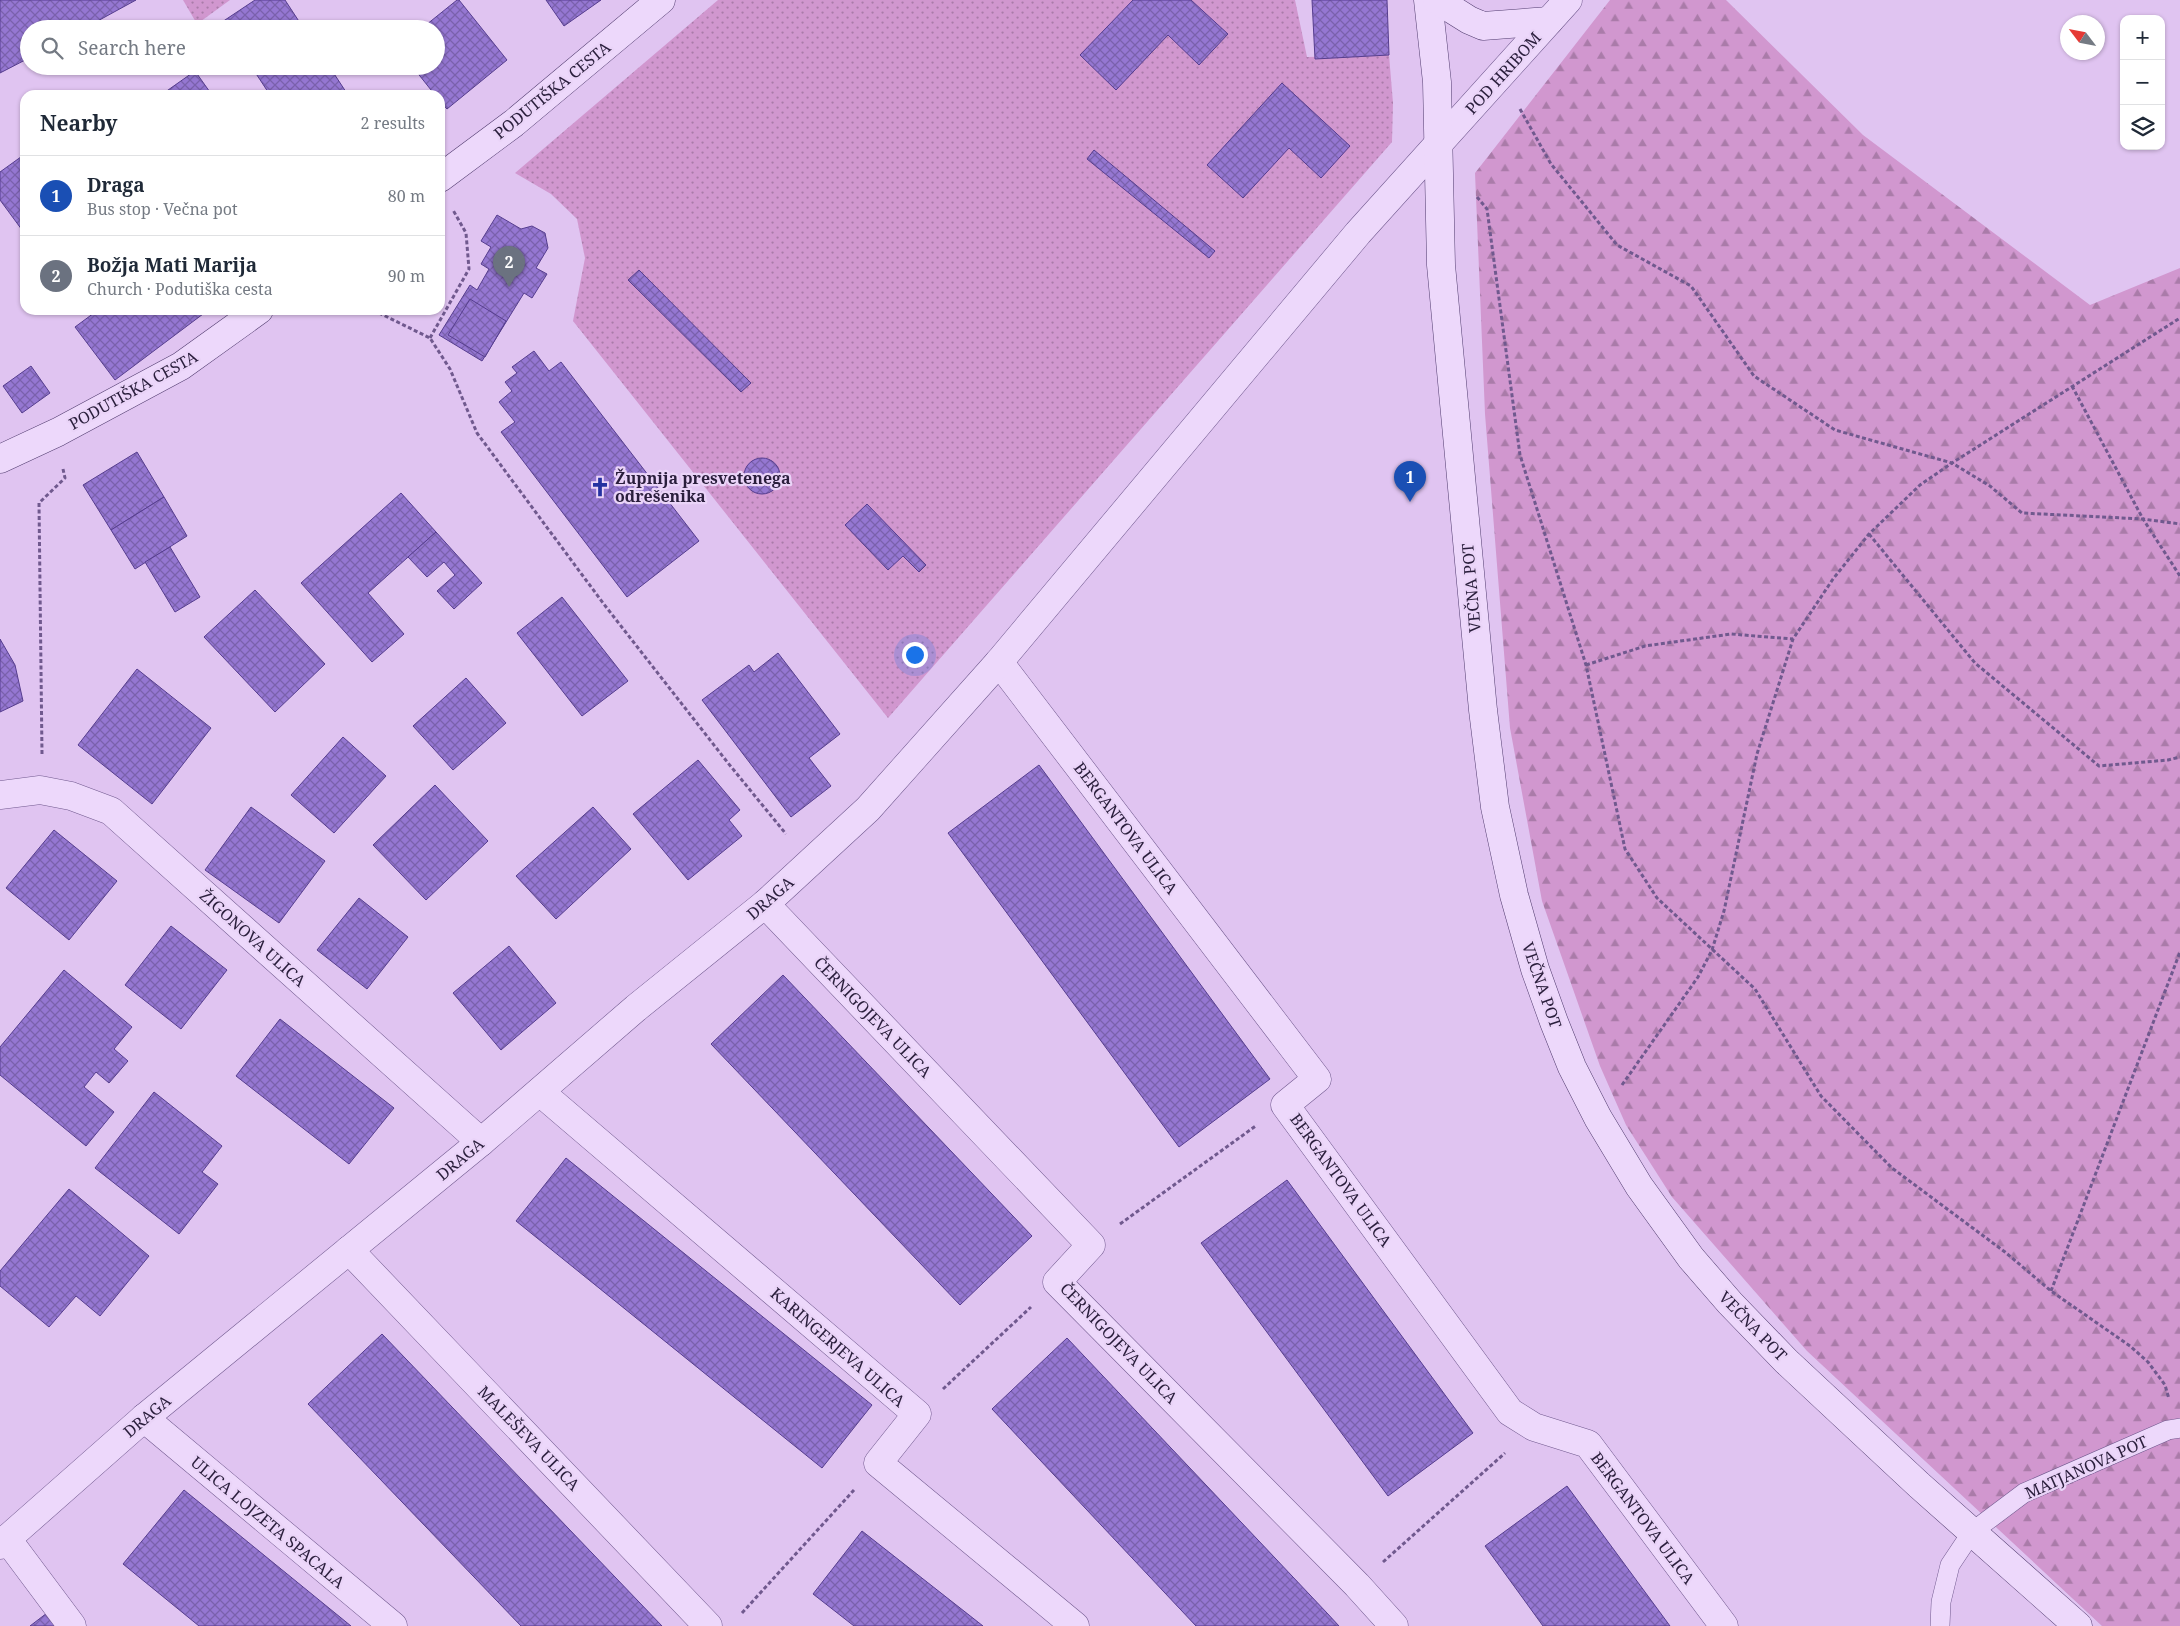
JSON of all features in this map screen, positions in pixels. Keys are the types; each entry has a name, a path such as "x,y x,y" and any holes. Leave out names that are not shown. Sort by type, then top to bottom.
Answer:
{"street":[{"name":"PODUTIŠKA CESTA","path":"445,174 514,124 661,0"},
{"name":"VEČNA POT","path":"1428,0 1437,82 1440,264 1482,700 1495,807 1514,895 1535,969 1572,1067 1598,1118 1639,1186 1691,1258 1730,1303 1786,1361 1972,1532 2078,1626"},
{"path":"1437,0 1469,20 1483,26 1549,20"},
{"name":"POD HRIBOM","path":"1438,147 1568,0"},
{"name":"DRAGA","path":"4,1542 144,1418 481,1142 636,1008 765,904 868,809 999,662 1033,618 1358,233 1438,147"},
{"name":"PODUTIŠKA CESTA","path":"0,459 58,432 181,366 252,315"},
{"name":"BERGANTOVA ULICA","path":"999,662 1317,1079 1286,1105 1510,1412 1534,1427 1588,1444 1724,1626"},
{"name":"ŽIGONOVA ULICA","path":"0,795 40,790 71,796 111,811 481,1142"},
{"name":"ČERNIGOJEVA ULICA","path":"765,904 1091,1245 1058,1282 1357,1585 1394,1626"},
{"name":"KARINGERJEVA ULICA","path":"540,1092 917,1414 878,1463"},
{"name":"MALEŠEVA ULICA","path":"349,1250 708,1626"},
{"name":"ULICA LOJZETA SPACALA","path":"144,1418 393,1626"},
{"path":"878,1463 1075,1626"},
{"path":"4,1542 72,1626"}],"lane":[{"name":"MATJANOVA POT","path":"1940,1626 1941,1602 1950,1564 1972,1532 2024,1493 2174,1429"}],"path":[{"path":"1501,76 1551,164 1617,245 1691,286 1754,376 1835,430 1952,462 1990,486 2022,513 2143,519 2180,524"},
{"path":"1474,194 1487,209 1520,455 1586,665 1625,849 1656,898 1755,989 1821,1096 1892,1168 2005,1252 2052,1291 2130,1346 2148,1362 2165,1385 2174,1429"},
{"path":"445,311 469,269 466,232 453,209"},
{"path":"383,315 430,338 450,369 477,433 609,610 728,763 810,863"},
{"path":"430,338 443,315"},
{"path":"1598,1118 1698,977 1712,950 1724,911 1757,754 1793,639 1833,579 1869,534 1920,485 1952,462 2180,318"},
{"path":"2072,386 2143,519 2180,576"},
{"path":"40,790 43,743 39,503 64,478 58,432"},
{"path":"1869,534 1975,663 2099,766 2168,760 2180,757"},
{"path":"1586,665 1644,646 1731,634 1793,639"},
{"path":"2052,1291 2180,952"},
{"path":"1091,1245 1286,1105"},
{"path":"917,1414 1058,1282"},
{"path":"1357,1585 1534,1427"},
{"path":"736,1619 878,1463"}],"green space":[{"path":"183,0 230,0 202,20 195,20"},
{"path":"718,0 1295,0 1307,57 1389,55 1393,103 1392,142 888,718 573,321 585,258 577,219 551,194 515,173"},
{"path":"1610,0 1726,0 1863,135 2090,305 2180,268 2180,1626 2102,1626 1807,1351 1672,1197 1626,1125 1600,1066 1542,901 1510,728 1485,414 1475,173"}],"building":[{"path":"0,0 136,0 99,20 20,20 20,63 0,73"},
{"path":"255,0 285,0 298,20 225,20"},
{"path":"459,0 507,60 447,109 445,107 445,90 431,90 419,75 445,75 445,20 432,20"},
{"path":"546,0 601,0 564,26"},
{"path":"1133,0 1191,0 1228,34 1199,65 1168,35 1116,90 1080,55"},
{"path":"1312,0 1387,0 1389,55 1315,59"},
{"path":"189,75 198,75 208,90 168,90"},
{"path":"257,75 335,75 345,90 267,90"},
{"path":"1282,83 1350,146 1321,178 1289,148 1243,198 1207,165"},
{"path":"1094,150 1215,251 1209,258 1087,159"},
{"path":"20,158 20,227 0,200 0,172"},
{"path":"497,215 521,229 532,226 545,233 548,248 536,268 547,274 532,298 524,293 482,361 439,335 470,285 477,290 489,269 481,264 491,247 481,241"},
{"path":"639,270 751,383 741,392 628,280"},
{"path":"470,299 506,321 485,357 448,335"},
{"path":"91,315 202,315 115,380 75,327"},
{"name":"Župnija presvetenega odrešenika","path":"534,351 549,371 561,362 699,541 627,597 501,432 515,422 499,402 512,391 505,382 517,373 512,367"},
{"path":"31,366 50,393 22,413 3,386"},
{"path":"137,452 164,497 111,530 83,485"},
{"path":"762,458 769,459 775,463 779,469 779,483 775,489 769,493 762,494 755,493 749,489 745,483 744,476 745,469 749,463 755,459"},
{"path":"401,493 436,532 368,593 404,634 372,662 301,583"},
{"path":"164,497 187,536 135,569 111,530"},
{"path":"867,504 926,565 919,572 903,556 888,570 845,525"},
{"path":"436,532 482,583 454,609 437,591 455,575 444,562 427,577 408,557"},
{"path":"170,547 200,597 175,612 145,562"},
{"path":"255,590 325,664 275,712 204,637"},
{"path":"562,597 628,681 582,716 517,633"},
{"path":"0,639 15,665 23,701 0,712"},
{"path":"778,653 840,734 809,758 831,786 791,817 702,700 749,665 754,672"},
{"path":"137,669 211,728 152,804 78,745"},
{"path":"466,678 506,723 453,770 413,726"},
{"path":"343,737 386,776 334,833 291,795"},
{"path":"698,760 740,810 729,820 742,836 688,880 633,814"},
{"path":"1039,765 1270,1079 1179,1147 948,833"},
{"path":"435,785 488,841 426,900 373,845"},
{"path":"251,807 325,861 279,923 205,870"},
{"path":"593,807 631,849 556,919 516,876"},
{"path":"54,830 117,881 69,940 6,888"},
{"path":"359,898 408,937 367,989 317,950"},
{"path":"171,926 227,970 181,1029 125,985"},
{"path":"509,946 556,1003 501,1050 453,993"},
{"path":"64,970 132,1027 114,1049 128,1061 109,1083 96,1072 84,1087 114,1112 86,1146 0,1075 0,1047"},
{"path":"783,975 1032,1236 960,1305 711,1044"},
{"path":"280,1019 394,1108 349,1164 236,1076"},
{"path":"154,1092 222,1146 202,1172 218,1184 179,1234 95,1168"},
{"path":"566,1158 872,1405 822,1468 516,1221"},
{"path":"1287,1180 1473,1433 1388,1496 1201,1243"},
{"path":"69,1189 149,1256 100,1316 76,1296 49,1327 0,1286 0,1271"},
{"path":"382,1334 662,1626 521,1626 308,1404"},
{"path":"1067,1338 1339,1626 1196,1626 992,1409"},
{"path":"1567,1486 1670,1626 1543,1626 1485,1546"},
{"path":"184,1490 351,1626 199,1626 123,1564"},
{"path":"862,1531 983,1626 854,1626 813,1594"},
{"path":"47,1613 57,1626 30,1626"}],"place":[{"name":"Božja Mati Marija","path":"509,287"},
{"name":"Župnija presvetenega odrešenika","path":"600,487"},
{"name":"Draga","path":"1410,502"}]}
